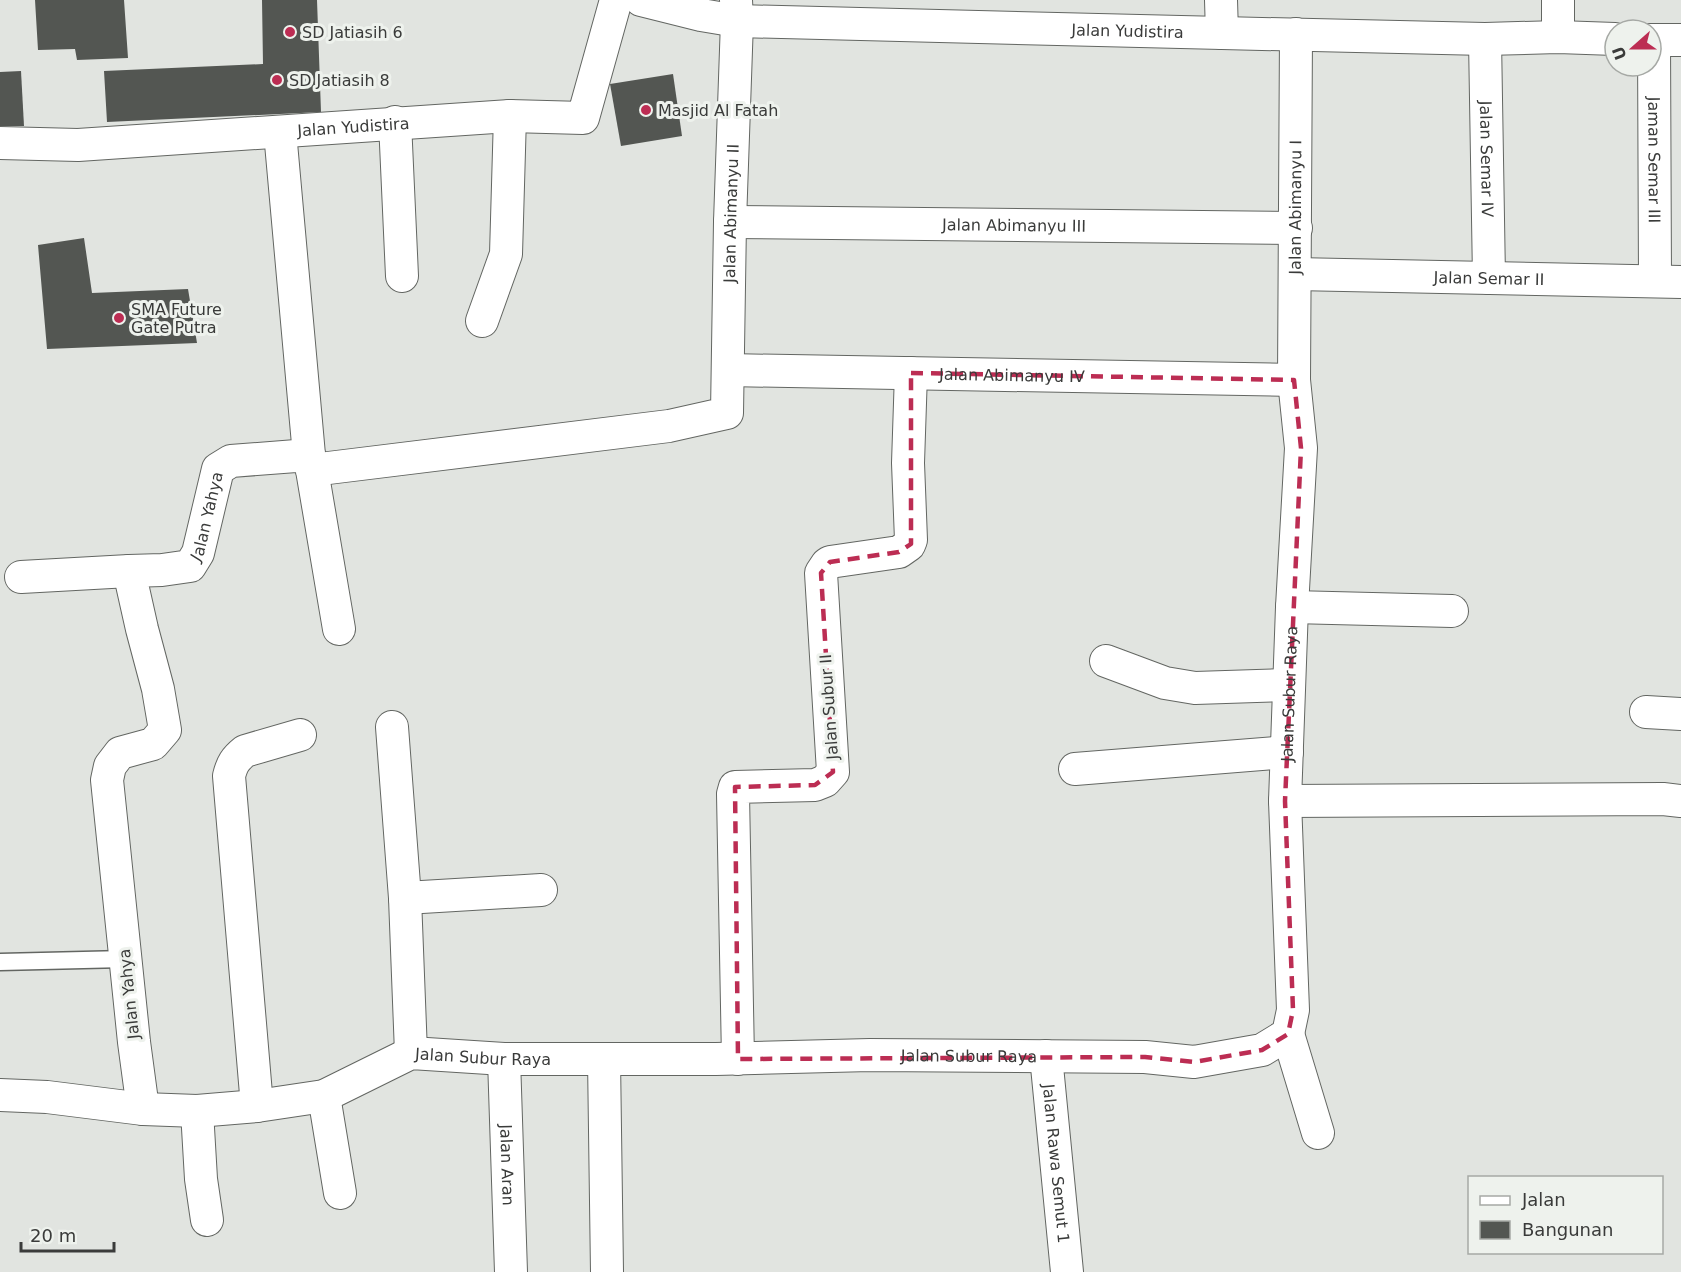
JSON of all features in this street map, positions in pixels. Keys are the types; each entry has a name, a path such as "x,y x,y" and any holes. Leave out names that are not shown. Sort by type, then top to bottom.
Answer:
{"street":[{"name":"Jalan Yudistira","path":"0,143 78,145 395,122 510,116 583,118 616,0"},
{"name":"Jalan Yudistira","path":"641,0 701,15 737,10 1222,33 1485,39 1603,39"},
{"path":"1221,0 1222,33"},
{"path":"1558,0 1558,37"},
{"name":"Jalan Abimanyu II","path":"728,370 737,10"},
{"name":"Jalan Abimanyu I","path":"1294,380 1296,34"},
{"name":"Jalan Semar IV","path":"1485,39 1489,278"},
{"name":"Jaman Semar III","path":"1663,78 1668,281"},
{"path":"482,321 506,254 510,116"},
{"path":"395,122 402,276"},
{"path":"280,132 311,463 339,629"},
{"name":"Jalan Abimanyu III","path":"730,222 1296,228"},
{"name":"Jalan Semar II","path":"1295,274 1668,281"},
{"name":"Jalan Yahya","path":"143,1109 107,780 110,766 120,753 153,744 165,730 158,689 129,571 190,566 198,552 218,469 231,461 311,463 669,426 727,413 728,370"},
{"name":"Jalan Abimanyu IV","path":"728,370 1294,380"},
{"name":"Jalan Subur II","path":"738,1059 733,822 735,787 815,785 825,781 833,772 821,573 826,564 830,562 899,552 909,545 911,540 908,463 911,374"},
{"name":"Jalan Subur Raya","path":"0,1095 47,1097 143,1109 197,1111 257,1106 324,1096 411,1053 504,1059 738,1059 870,1055 1145,1057 1194,1062 1262,1050 1288,1034 1293,1010 1285,801 1301,448 1294,380"},
{"path":"21,577 129,571"},
{"path":"1292,607 1452,611"},
{"path":"1106,661 1165,683 1195,688 1289,685"},
{"path":"1646,712 1681,714"},
{"path":"392,727 405,898 411,1053"},
{"path":"257,1106 228,776 232,764 245,751 300,735"},
{"path":"1075,769 1287,752"},
{"path":"1285,801 1663,799 1681,801"},
{"path":"405,898 541,890"},
{"path":"1288,1034 1318,1133"},
{"name":"Jalan Rawa Semut 1","path":"1046,1056 1067,1272"},
{"name":"Jalan Aran","path":"504,1059 511,1272"},
{"path":"604,1059 608,1272"},
{"path":"324,1096 340,1193"},
{"path":"197,1111 207,1220"}],"lane":[{"path":"0,962 125,959"}],"highlighted area":[{"path":"911,373 1294,380 1301,448 1285,801 1293,1010 1288,1034 1262,1050 1194,1062 1145,1057 738,1059 735,787 815,785 833,772 821,573 830,562 899,552 911,544"}],"building":[{"path":"35,0 124,0 128,58 77,60 75,49 38,50"},
{"name":"SD Jatiasih 6","path":"262,0 317,0 321,112 107,122 104,71 263,64"},
{"path":"21,71 24,126 0,126 0,72"},
{"name":"Masjid Al Fatah","path":"673,74 682,136 621,146 610,84"},
{"name":"SMA Future Gate Putra","path":"84,238 92,293 188,289 197,343 47,349 38,245"}],"place":[{"name":"SD Jatiasih 6","path":"290,32"},
{"name":"SD Jatiasih 8","path":"277,80"},
{"name":"Masjid Al Fatah","path":"646,110"},
{"name":"SMA Future Gate Putra","path":"119,318"}]}
